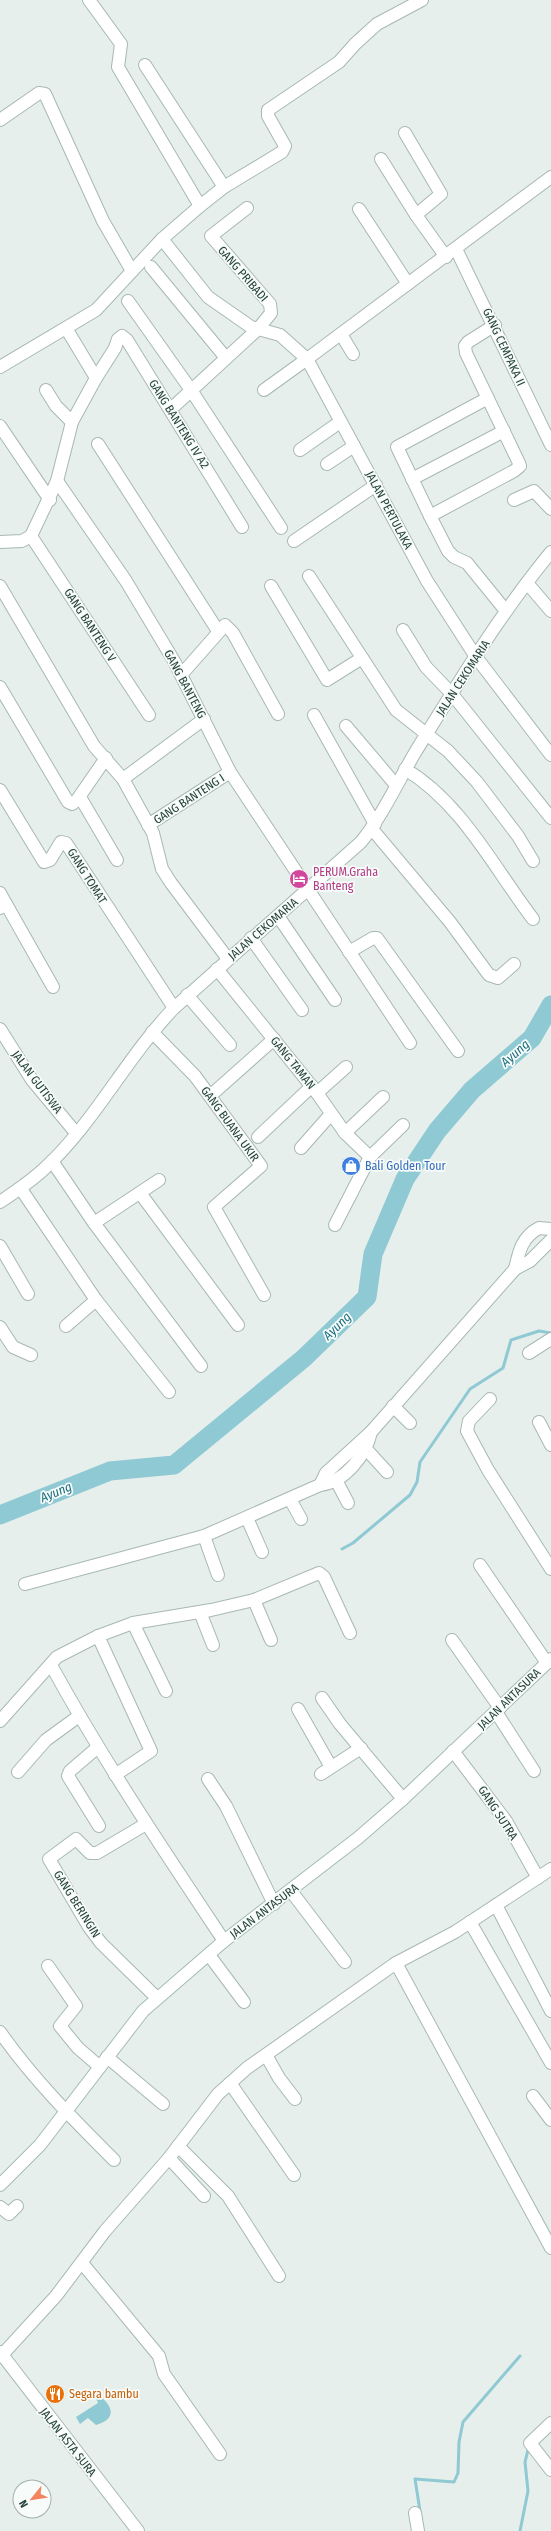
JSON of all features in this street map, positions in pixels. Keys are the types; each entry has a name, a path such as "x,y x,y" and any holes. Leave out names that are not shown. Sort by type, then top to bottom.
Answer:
{"street":[{"path":"89,0 120,44 118,67 200,206"},
{"path":"0,367 96,310 162,239 200,206 224,186 284,149 268,116 268,110 339,62 355,44 377,24 422,0"},
{"path":"145,65 224,186"},
{"path":"0,120 38,93 45,94 103,221 132,271"},
{"path":"405,133 441,194 416,215"},
{"path":"381,159 416,215 446,257"},
{"path":"264,390 446,257 551,177"},
{"name":"GANG PRIBADI","path":"247,208 211,236 270,304 272,309 270,317 258,329"},
{"path":"359,209 408,284"},
{"name":"JALAN PERTULAKA","path":"162,239 208,297 237,318 258,329 269,330 280,335 307,359 427,581 476,657 551,755"},
{"name":"GANG CEMPAKA II","path":"456,249 495,325 551,445"},
{"path":"151,266 178,302 226,358"},
{"path":"128,301 191,390 281,528"},
{"path":"430,516 518,469 519,463 466,353 465,346 495,325"},
{"path":"0,542 22,541 31,536 50,500 57,481 72,422 96,378 66,328"},
{"path":"171,409 258,329"},
{"path":"341,334 353,354"},
{"name":"GANG BANTENG IV A2","path":"96,378 115,348 118,338 125,338 171,409 242,527"},
{"path":"46,390 56,406 72,422"},
{"path":"488,398 397,447 430,516 452,555 466,563 506,611"},
{"path":"300,450 340,422"},
{"path":"0,426 50,500"},
{"path":"412,479 504,431"},
{"path":"98,444 218,631"},
{"path":"327,464 354,446"},
{"name":"GANG BANTENG","path":"57,481 126,581 181,675 230,772 410,1043"},
{"path":"294,541 376,485"},
{"path":"514,500 534,491 551,509"},
{"name":"GANG BANTENG V","path":"31,536 149,715"},
{"name":"JALAN CEKOMARIA","path":"0,1202 20,1189 52,1161 76,1132 152,1032 174,1008 251,938 308,891 351,851 374,826 395,784 452,694 506,611 551,552"},
{"path":"309,576 396,710 448,751 477,782 518,836 534,861"},
{"path":"527,583 551,611"},
{"path":"0,586 94,746 106,758 122,779 153,833 162,869 187,907 228,959"},
{"path":"271,586 327,680 362,658"},
{"path":"181,675 224,625 231,630 278,714"},
{"path":"403,630 426,667 452,694 551,818"},
{"path":"0,687 68,802 72,804 80,797 106,758"},
{"path":"314,715 374,826 489,974 498,978 514,964"},
{"path":"122,779 204,719"},
{"path":"346,726 395,784"},
{"path":"405,769 433,789 450,806 533,919"},
{"name":"GANG BANTENG I","path":"148,825 230,772"},
{"name":"GANG TOMAT","path":"0,790 44,862 50,860 61,842 66,843 174,1008"},
{"path":"80,797 117,860"},
{"path":"0,894 3,906 53,987"},
{"path":"278,916 335,1000"},
{"path":"251,938 302,1010"},
{"path":"349,952 373,938 377,938 458,1051"},
{"name":"GANG TAMAN","path":"217,969 314,1089 330,1114 345,1133 370,1157"},
{"path":"187,996 230,1045"},
{"name":"JALAN GUTISWA","path":"0,1029 32,1080 76,1132"},
{"name":"GANG BUANA UKIR","path":"152,1032 187,1066 261,1166 214,1207 264,1296"},
{"path":"210,1096 274,1039"},
{"path":"258,1137 314,1089 346,1067"},
{"path":"345,1133 383,1097"},
{"path":"301,1148 330,1114"},
{"path":"335,1225 370,1157 403,1125"},
{"path":"52,1161 94,1223 201,1366"},
{"path":"94,1223 159,1180"},
{"path":"20,1189 96,1300 169,1392"},
{"path":"140,1193 238,1325"},
{"path":"516,1269 519,1249 524,1241 539,1228 551,1229"},
{"path":"320,1485 326,1473 371,1432 516,1269 530,1261 551,1240"},
{"path":"0,1246 28,1294"},
{"path":"66,1326 96,1300"},
{"path":"0,1327 16,1349 31,1355"},
{"path":"529,1353 551,1339"},
{"path":"490,1399 469,1421 467,1431 502,1494 551,1569"},
{"path":"393,1406 410,1423"},
{"path":"539,1422 551,1445"},
{"path":"25,1584 204,1536 320,1485 336,1480 355,1463 366,1449 371,1432"},
{"path":"366,1449 387,1472"},
{"path":"336,1480 348,1503"},
{"path":"290,1499 301,1519"},
{"path":"247,1518 262,1552"},
{"path":"204,1536 218,1576"},
{"path":"480,1566 549,1661"},
{"path":"0,1721 57,1657 98,1636 133,1623 200,1612 254,1600 312,1576 322,1574 350,1633"},
{"path":"254,1600 271,1640"},
{"path":"200,1612 213,1645"},
{"path":"133,1623 166,1691"},
{"path":"98,1636 151,1751 115,1775"},
{"path":"452,1640 498,1710 534,1771"},
{"name":"JALAN ANTASURA","path":"0,2184 40,2145 143,2011 224,1941 358,1838 403,1799 549,1661"},
{"path":"51,1665 79,1716 115,1775 224,1941"},
{"path":"322,1698 360,1748 403,1799"},
{"path":"298,1709 326,1770 360,1748"},
{"path":"18,1772 46,1740 79,1716"},
{"path":"98,1747 70,1771 68,1776 99,1826"},
{"name":"GANG SUTRA","path":"453,1751 501,1814 538,1878"},
{"path":"208,1779 226,1806 274,1904"},
{"name":"GANG BERINGIN","path":"146,1824 96,1853 90,1853 76,1839 48,1859 100,1943 157,1998"},
{"path":"1,2354 82,2263 106,2231 169,2158 230,2083 266,2055 396,1962 436,1943 551,1869"},
{"path":"291,1890 345,1962"},
{"path":"496,1905 551,2011"},
{"path":"470,1922 551,2063"},
{"path":"208,1955 244,2002"},
{"path":"396,1962 551,2248"},
{"path":"48,1966 76,2006 60,2026 78,2048 104,2062 163,2104"},
{"path":"0,2032 21,2062 65,2112 114,2160"},
{"path":"266,2055 279,2078 295,2099"},
{"path":"230,2083 294,2175"},
{"path":"533,2096 551,2120"},
{"path":"178,2146 228,2196 279,2276"},
{"path":"169,2158 204,2196"},
{"path":"0,2207 9,2214 17,2206"},
{"path":"82,2263 159,2356 164,2374 220,2454"},
{"name":"JALAN ASTA SURA","path":"1,2354 138,2531"},
{"path":"551,2422 530,2443 551,2470"},
{"path":"415,2513 418,2531"}],"water":[{"path":"96,2398 102,2398 106,2402 111,2410 111,2414 102,2423 96,2425 88,2418 80,2424 76,2417 98,2403"}],"waterway":[{"name":"Ayung","path":"0,1515 110,1471 174,1465 304,1358 367,1297 373,1254 405,1179 437,1131 472,1090 532,1038 551,1005"},
{"path":"342,1549 353,1543 410,1495 417,1482 420,1462 470,1389 503,1368 511,1340 539,1331 551,1333"},
{"path":"420,2511 415,2479 454,2482 458,2473 459,2442 463,2422 520,2356"},
{"path":"520,2531 528,2491 525,2462 529,2446"}],"place":[{"name":"PERUM.Graha Banteng","path":"299,879"},
{"name":"Bali Golden Tour","path":"351,1166"},
{"name":"Segara bambu","path":"55,2394"}]}
